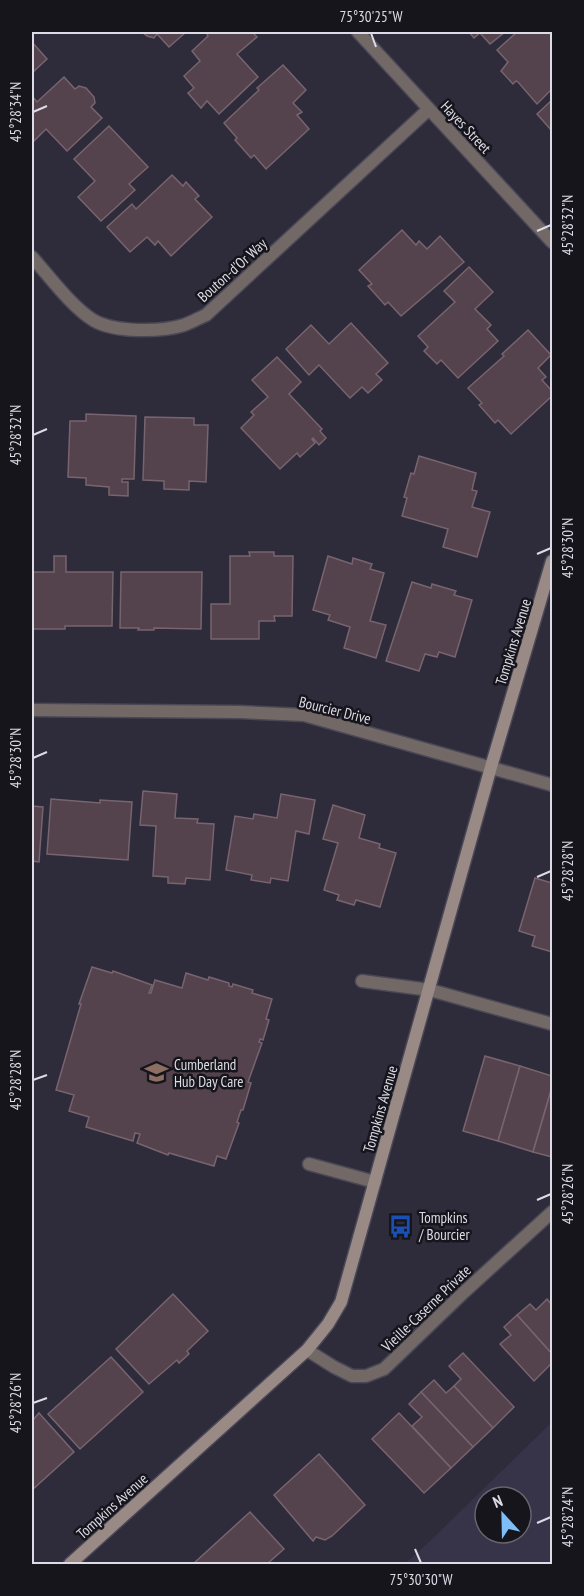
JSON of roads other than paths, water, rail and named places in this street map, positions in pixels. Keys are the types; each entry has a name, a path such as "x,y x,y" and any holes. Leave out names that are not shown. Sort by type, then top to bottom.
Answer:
{"street":[{"name":"Hayes Street","path":"358,32 552,242"},
{"name":"Bouton-d'Or Way","path":"32,257 78,307 94,320 118,328 154,330 184,325 206,315 429,109"},
{"name":"Tompkins Avenue","path":"70,1564 307,1350 328,1324 341,1302 491,767 552,561"},
{"name":"Bourcier Drive","path":"32,710 251,712 304,715 552,785"},
{"path":"362,981 430,990 552,1024"},
{"path":"309,1164 375,1182"},
{"name":"Vieille-Caserne Private","path":"307,1350 352,1376 366,1376 384,1369 552,1212"}],"place":[{"name":"Cumberland Hub Day Care","path":"156,1073"},
{"name":"Tompkins / Bourcier","path":"401,1226"}]}
